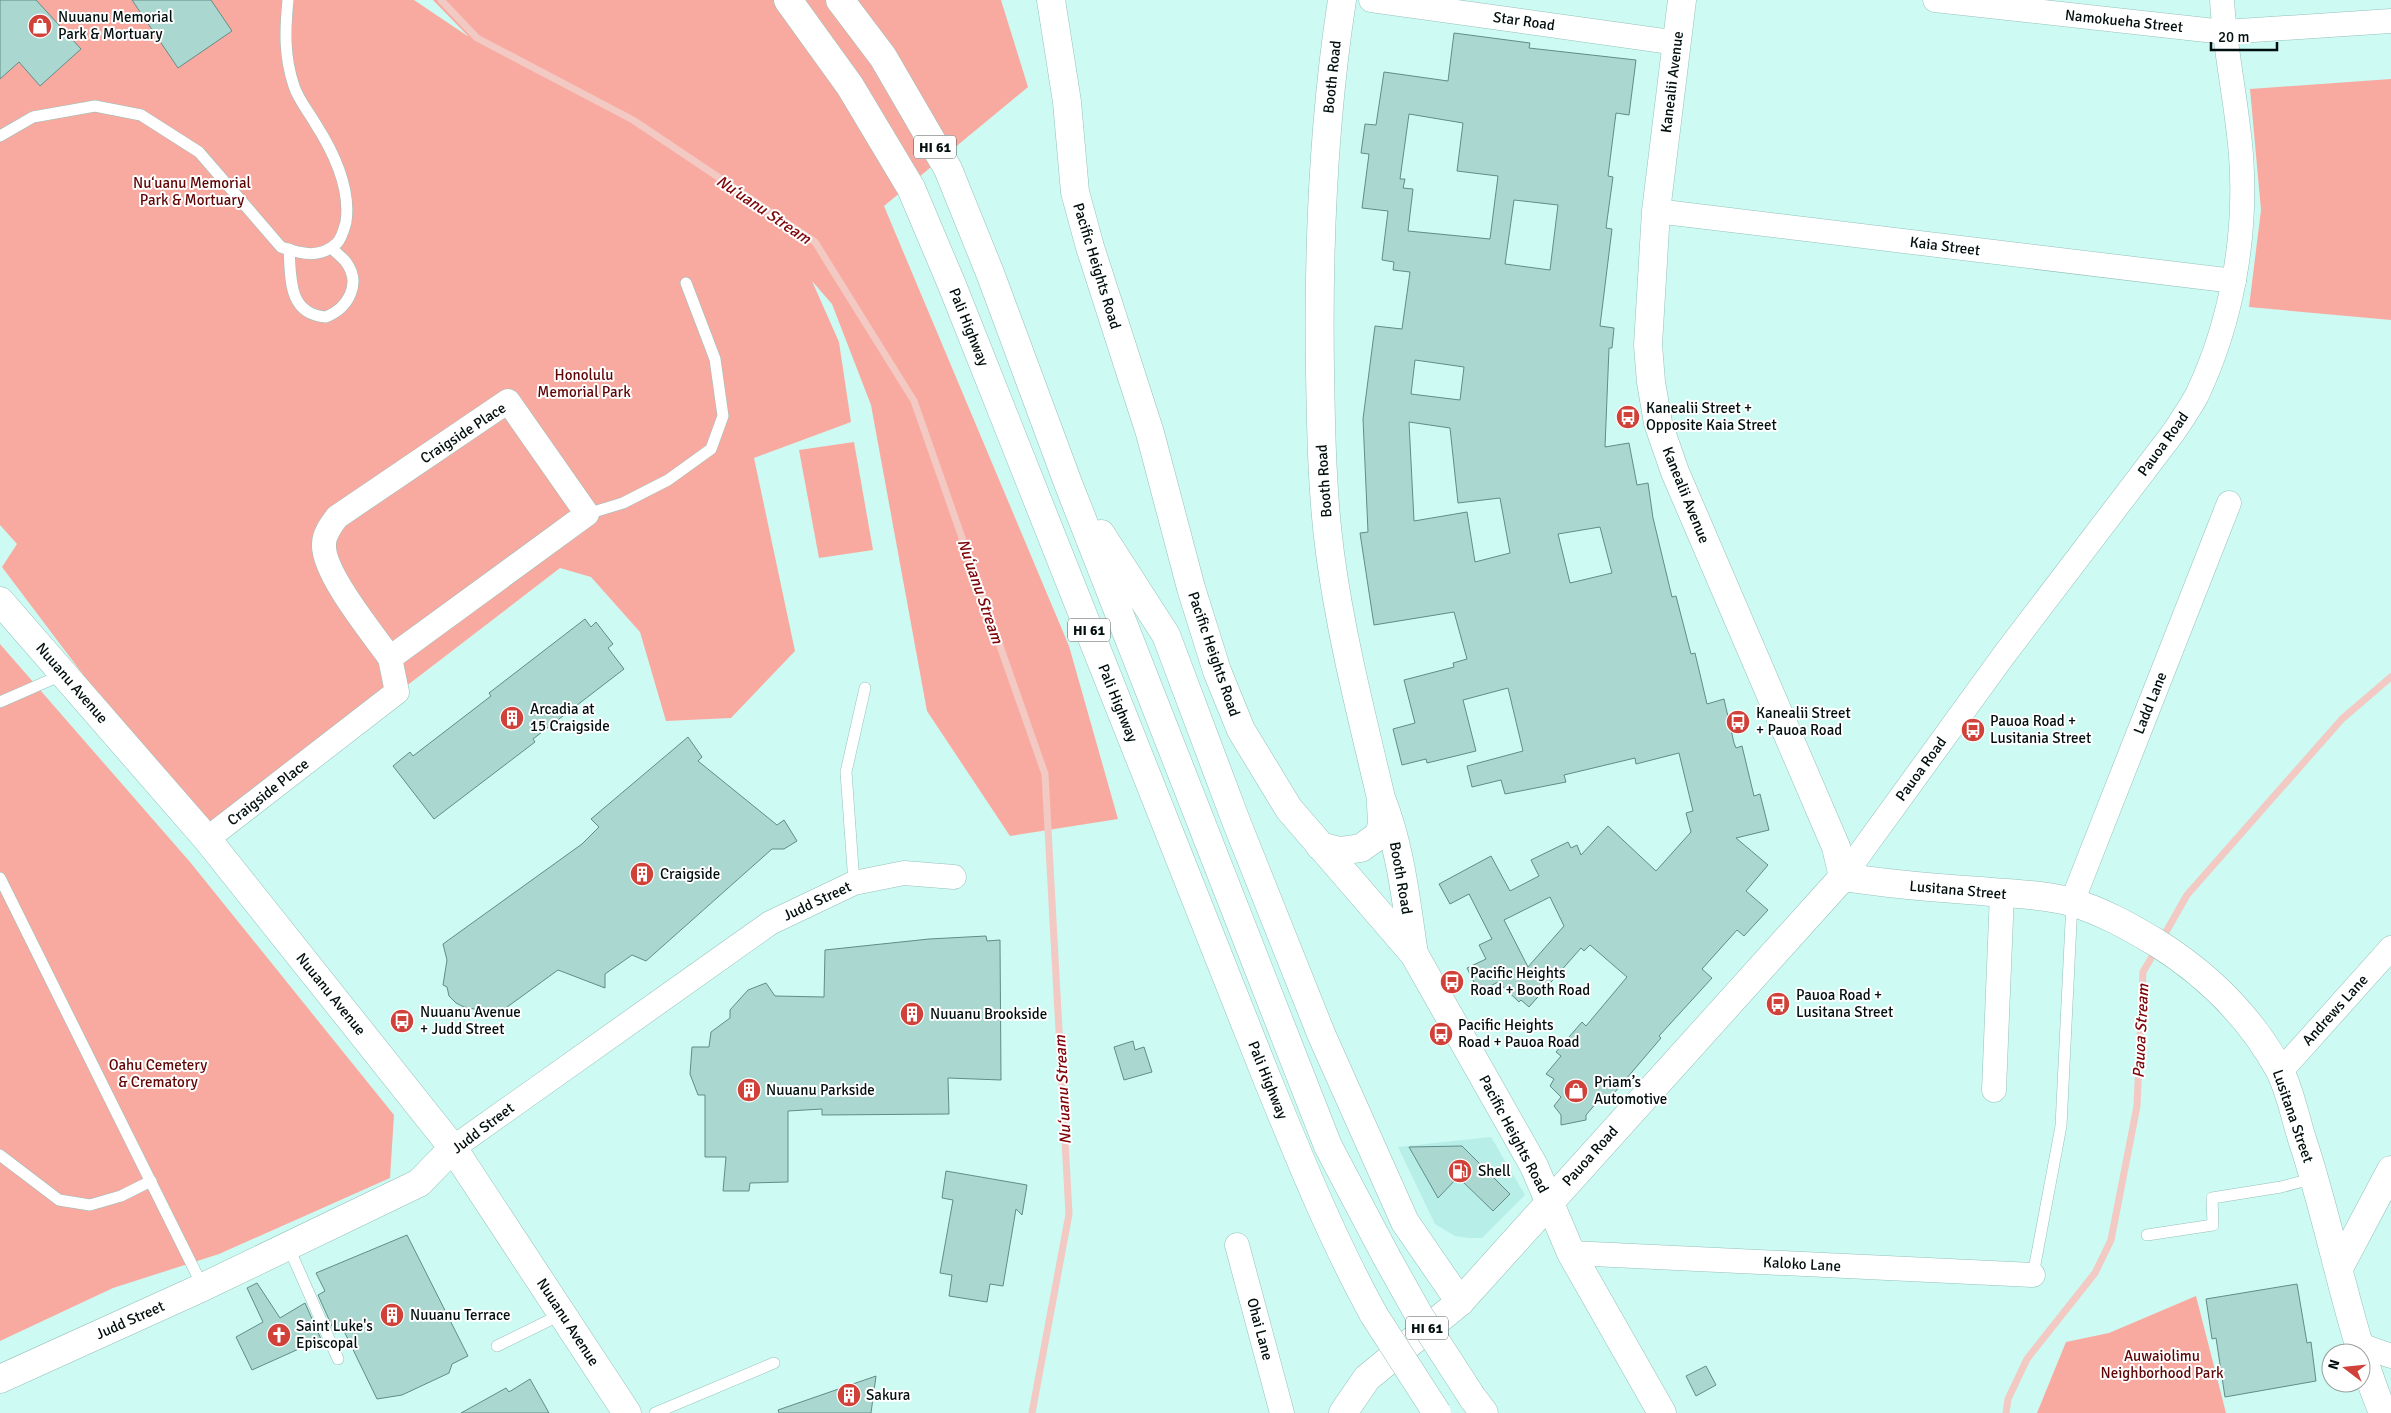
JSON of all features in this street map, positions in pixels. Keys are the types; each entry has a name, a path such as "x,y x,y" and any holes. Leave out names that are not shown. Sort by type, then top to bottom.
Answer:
{"main road":[{"name":"Pali Highway","path":"788,0 850,86 911,188 956,294 1308,1178 1354,1279 1392,1346 1437,1413"},
{"name":"Pali Highway","path":"840,0 883,57 948,169 990,273 1068,483 1328,1146 1419,1315 1478,1405"},
{"name":"Pacific Heights Road","path":"1051,0 1067,102 1075,192 1090,247 1150,433 1191,588 1217,671 1241,730 1289,809 1414,954 1534,1166 1571,1253 1662,1413"},
{"name":"Booth Road","path":"1342,0 1334,50 1325,152 1319,291 1322,452 1329,543 1340,621 1381,798 1390,821 1398,851 1414,954"},
{"name":"Kanealii Avenue","path":"1682,0 1656,211 1648,345 1651,382 1658,423 1675,472 1836,846 1843,877"},
{"path":"1068,483 1166,635 1240,830 1322,1036 1405,1222 1460,1302"},
{"name":"Nuuanu Avenue","path":"0,601 207,839 453,1148 627,1413"},
{"path":"1320,846 1340,851 1351,851 1362,848 1379,836 1382,824 1381,798"},
{"name":"Lusitana Street","path":"1843,877 1893,884 2002,893 2072,902 2124,923 2175,954 2232,1003 2259,1036 2280,1072 2315,1178 2359,1343"},
{"name":"Pauoa Road","path":"1345,1411 1367,1378 1460,1302 1843,877"},
{"name":"Judd Street","path":"0,1379 204,1287 420,1183 453,1148"},
{"path":"2339,1268 2391,1170"},
{"name":"Lusitana Street","path":"2371,1379 2382,1413"}],"street":[{"name":"Star Road","path":"1371,0 1678,43"},
{"name":"Namokueha Street","path":"1936,0 2224,32 2391,21"},
{"name":"Pauoa Road","path":"1843,877 2004,655 2173,434 2196,396 2212,357 2234,281 2240,242 2243,202 2236,105 2224,32 2222,0"},
{"name":"Kaia Street","path":"1656,211 2234,281"},
{"name":"Craigside Place","path":"207,839 397,692 390,658 335,579 328,563 324,545 328,530 337,517 508,401 587,514"},
{"name":"Ladd Lane","path":"2072,902 2229,503"},
{"path":"390,658 587,514"},
{"name":"Judd Street","path":"453,1148 770,923 854,883 904,873 954,877"},
{"path":"1994,1090 2002,893"},
{"name":"Andrews Lane","path":"2280,1072 2391,948"},
{"name":"Ohai Lane","path":"1237,1244 1282,1413"},
{"name":"Kaloko Lane","path":"1571,1253 2033,1275"},
{"path":"2371,1349 2391,1356"}],"lane":[{"path":"0,136 33,117 95,106 140,115 199,152 281,246 296,253 316,255 332,248 340,240 348,208 342,179 325,139 294,89 286,58 285,27 288,0"},
{"path":"289,249 290,276 296,302 305,312 326,317 350,299 352,289 353,277 347,263 332,248"},
{"path":"587,514 623,503 668,480 711,449 723,416 715,359 686,283"},
{"path":"0,702 64,674"},
{"path":"854,883 846,772 865,688"},
{"path":"0,878 204,1287"},
{"path":"2033,1275 2061,1126 2072,902"},
{"path":"0,1155 59,1200 90,1204 121,1196 151,1181"},
{"path":"2148,1235 2213,1225 2212,1198 2281,1187 2315,1178"},
{"path":"288,1246 338,1359"},
{"path":"498,1346 563,1314"},
{"path":"655,1413 774,1363"}],"shaded area":[{"name":"Shell","path":"1491,1137 1525,1195 1482,1238 1455,1236 1435,1224 1398,1147"}],"green space":[{"path":"0,0 414,0 469,37 433,0 1001,0 1028,87 884,206 1069,646 1118,819 1010,836 927,711 871,405 832,304 812,281 839,342 851,422 754,458 795,651 731,718 666,721 640,632 591,577 560,568 207,839 2,567 17,544 0,525"},
{"path":"2391,79 2391,320 2249,307 2261,210 2250,89"},
{"path":"854,442 873,550 819,558 799,450"},
{"name":"Oahu Cemetery & Crematory","path":"0,644 190,862 394,1115 390,1178 219,1254 113,1288 0,1341"},
{"name":"Auwaiolimu Neighborhood Park","path":"2196,1296 2226,1413 2037,1413 2066,1342 2109,1333"}],"building":[{"path":"0,0 36,0 81,49 40,86 19,62 0,79"},
{"path":"132,0 211,0 232,31 178,68"},
{"path":"1454,33 1530,43 1529,48 1636,60 1629,115 1616,113 1608,176 1613,177 1606,228 1612,229 1600,326 1614,328 1612,348 1609,348 1605,447 1629,443 1637,485 1648,483 1653,518 1672,597 1676,596 1691,654 1695,653 1707,704 1724,699 1734,743 1736,748 1742,746 1754,796 1760,794 1769,830 1736,838 1768,865 1746,891 1768,910 1744,936 1737,930 1702,969 1712,978 1659,1036 1661,1038 1609,1099 1604,1094 1586,1115 1586,1120 1561,1125 1561,1115 1554,1106 1561,1097 1550,1086 1554,1079 1546,1074 1561,1056 1556,1052 1582,1022 1586,1026 1627,977 1590,945 1584,951 1581,948 1529,1007 1521,1000 1519,1002 1498,982 1479,992 1467,968 1486,959 1479,945 1492,939 1469,894 1450,904 1439,884 1491,856 1510,891 1539,876 1531,860 1568,842 1571,848 1577,845 1581,855 1608,826 1656,871 1691,832 1686,813 1693,811 1679,753 1636,764 1635,758 1564,775 1566,782 1505,794 1501,780 1472,787 1467,766 1523,751 1508,688 1463,700 1476,751 1427,763 1426,759 1402,765 1393,729 1415,723 1404,680 1454,667 1453,663 1467,659 1454,612 1374,625 1360,533 1368,532 1363,419 1375,326 1402,329 1410,272 1393,270 1394,262 1382,260 1388,211 1362,208 1369,154 1361,153 1365,124 1376,125 1384,72 1448,81","holes":["1409,114 1463,123 1457,171 1498,176 1490,239 1408,231 1413,189 1403,188 1405,179 1400,179","1514,200 1558,205 1550,270 1505,264","1415,360 1464,367 1460,400 1411,394","1409,422 1450,428 1458,503 1500,498 1510,553 1475,562 1467,512 1414,521","1600,527 1612,573 1570,583 1558,534","1550,897 1564,926 1528,967 1504,920"]},
{"name":"Arcadia at 15 Craigside","path":"585,619 591,627 596,622 613,644 608,648 624,669 533,739 535,742 434,819 393,766 410,752 413,756 491,696 489,693"},
{"name":"Craigside","path":"688,737 702,757 698,761 777,825 784,820 797,841 784,849 772,849 646,961 632,955 605,974 605,988 558,970 503,1010 498,1009 494,1013 464,1007 456,1003 449,996 447,987 443,985 447,960 443,944 582,844 599,827 591,819"},
{"name":"Nuuanu Brookside","path":"986,936 987,941 1000,940 1001,1080 948,1078 949,1114 822,1115 822,1109 788,1111 788,1182 750,1183 749,1191 723,1191 726,1157 705,1157 705,1095 698,1095 690,1074 692,1047 709,1047 711,1032 730,1018 730,1010 748,990 766,983 775,996 824,997 825,950 929,939"},
{"path":"1133,1041 1135,1050 1144,1047 1152,1072 1124,1080 1114,1047"},
{"path":"1462,1146 1510,1194 1493,1211 1458,1177 1438,1198 1409,1147"},
{"path":"946,1171 1027,1185 1022,1215 1016,1209 1003,1286 990,1284 987,1302 949,1296 952,1275 940,1273 953,1200 942,1198"},
{"name":"Nuuanu Terrace","path":"407,1235 468,1356 452,1364 449,1373 402,1395 377,1399 343,1329 335,1333 318,1295 325,1291 316,1273"},
{"name":"Saint Luke's Episcopal","path":"257,1283 280,1318 305,1303 321,1339 252,1370 236,1337 263,1322 247,1288"},
{"path":"2297,1284 2307,1343 2311,1342 2316,1381 2225,1397 2216,1338 2212,1339 2206,1299"},
{"path":"1706,1366 1716,1385 1696,1396 1686,1376"},
{"name":"Sakura","path":"876,1376 871,1413 779,1413 778,1410"},
{"path":"530,1379 549,1413 461,1413 506,1388 509,1392"}],"waterway":[{"name":"Nuʻuanu Stream","path":"441,0 477,38 633,120 815,242 914,401 1045,774 1069,1214 1032,1413"},
{"name":"Pauoa Stream","path":"2162,939 2187,895 2342,719 2391,677"},
{"name":"Pauoa Stream","path":"2006,1413 2008,1399 2027,1359 2095,1273 2111,1240 2137,1106 2143,972 2157,948"}],"place":[{"name":"Nuuanu Memorial Park & Mortuary","path":"40,26"},
{"name":"Kanealii Street + Opposite Kaia Street","path":"1628,417"},
{"name":"Arcadia at 15 Craigside","path":"512,718"},
{"name":"Kanealii Street + Pauoa Road","path":"1738,722"},
{"name":"Pauoa Road + Lusitania Street","path":"1973,730"},
{"name":"Craigside","path":"642,874"},
{"name":"Pacific Heights Road + Booth Road","path":"1452,982"},
{"name":"Pauoa Road + Lusitana Street","path":"1778,1004"},
{"name":"Nuuanu Brookside","path":"912,1014"},
{"name":"Nuuanu Avenue + Judd Street","path":"402,1021"},
{"name":"Pacific Heights Road + Pauoa Road","path":"1441,1034"},
{"name":"Nuuanu Parkside","path":"749,1090"},
{"name":"Priam’s Automotive","path":"1576,1091"},
{"name":"Shell","path":"1460,1171"},
{"name":"Nuuanu Terrace","path":"392,1315"},
{"name":"Saint Luke's Episcopal","path":"279,1335"},
{"name":"Sakura","path":"849,1395"}],"park label":[{"name":"Nuʻuanu Memorial Park & Mortuary","path":"192,192"},
{"name":"Honolulu Memorial Park","path":"584,384"}]}
